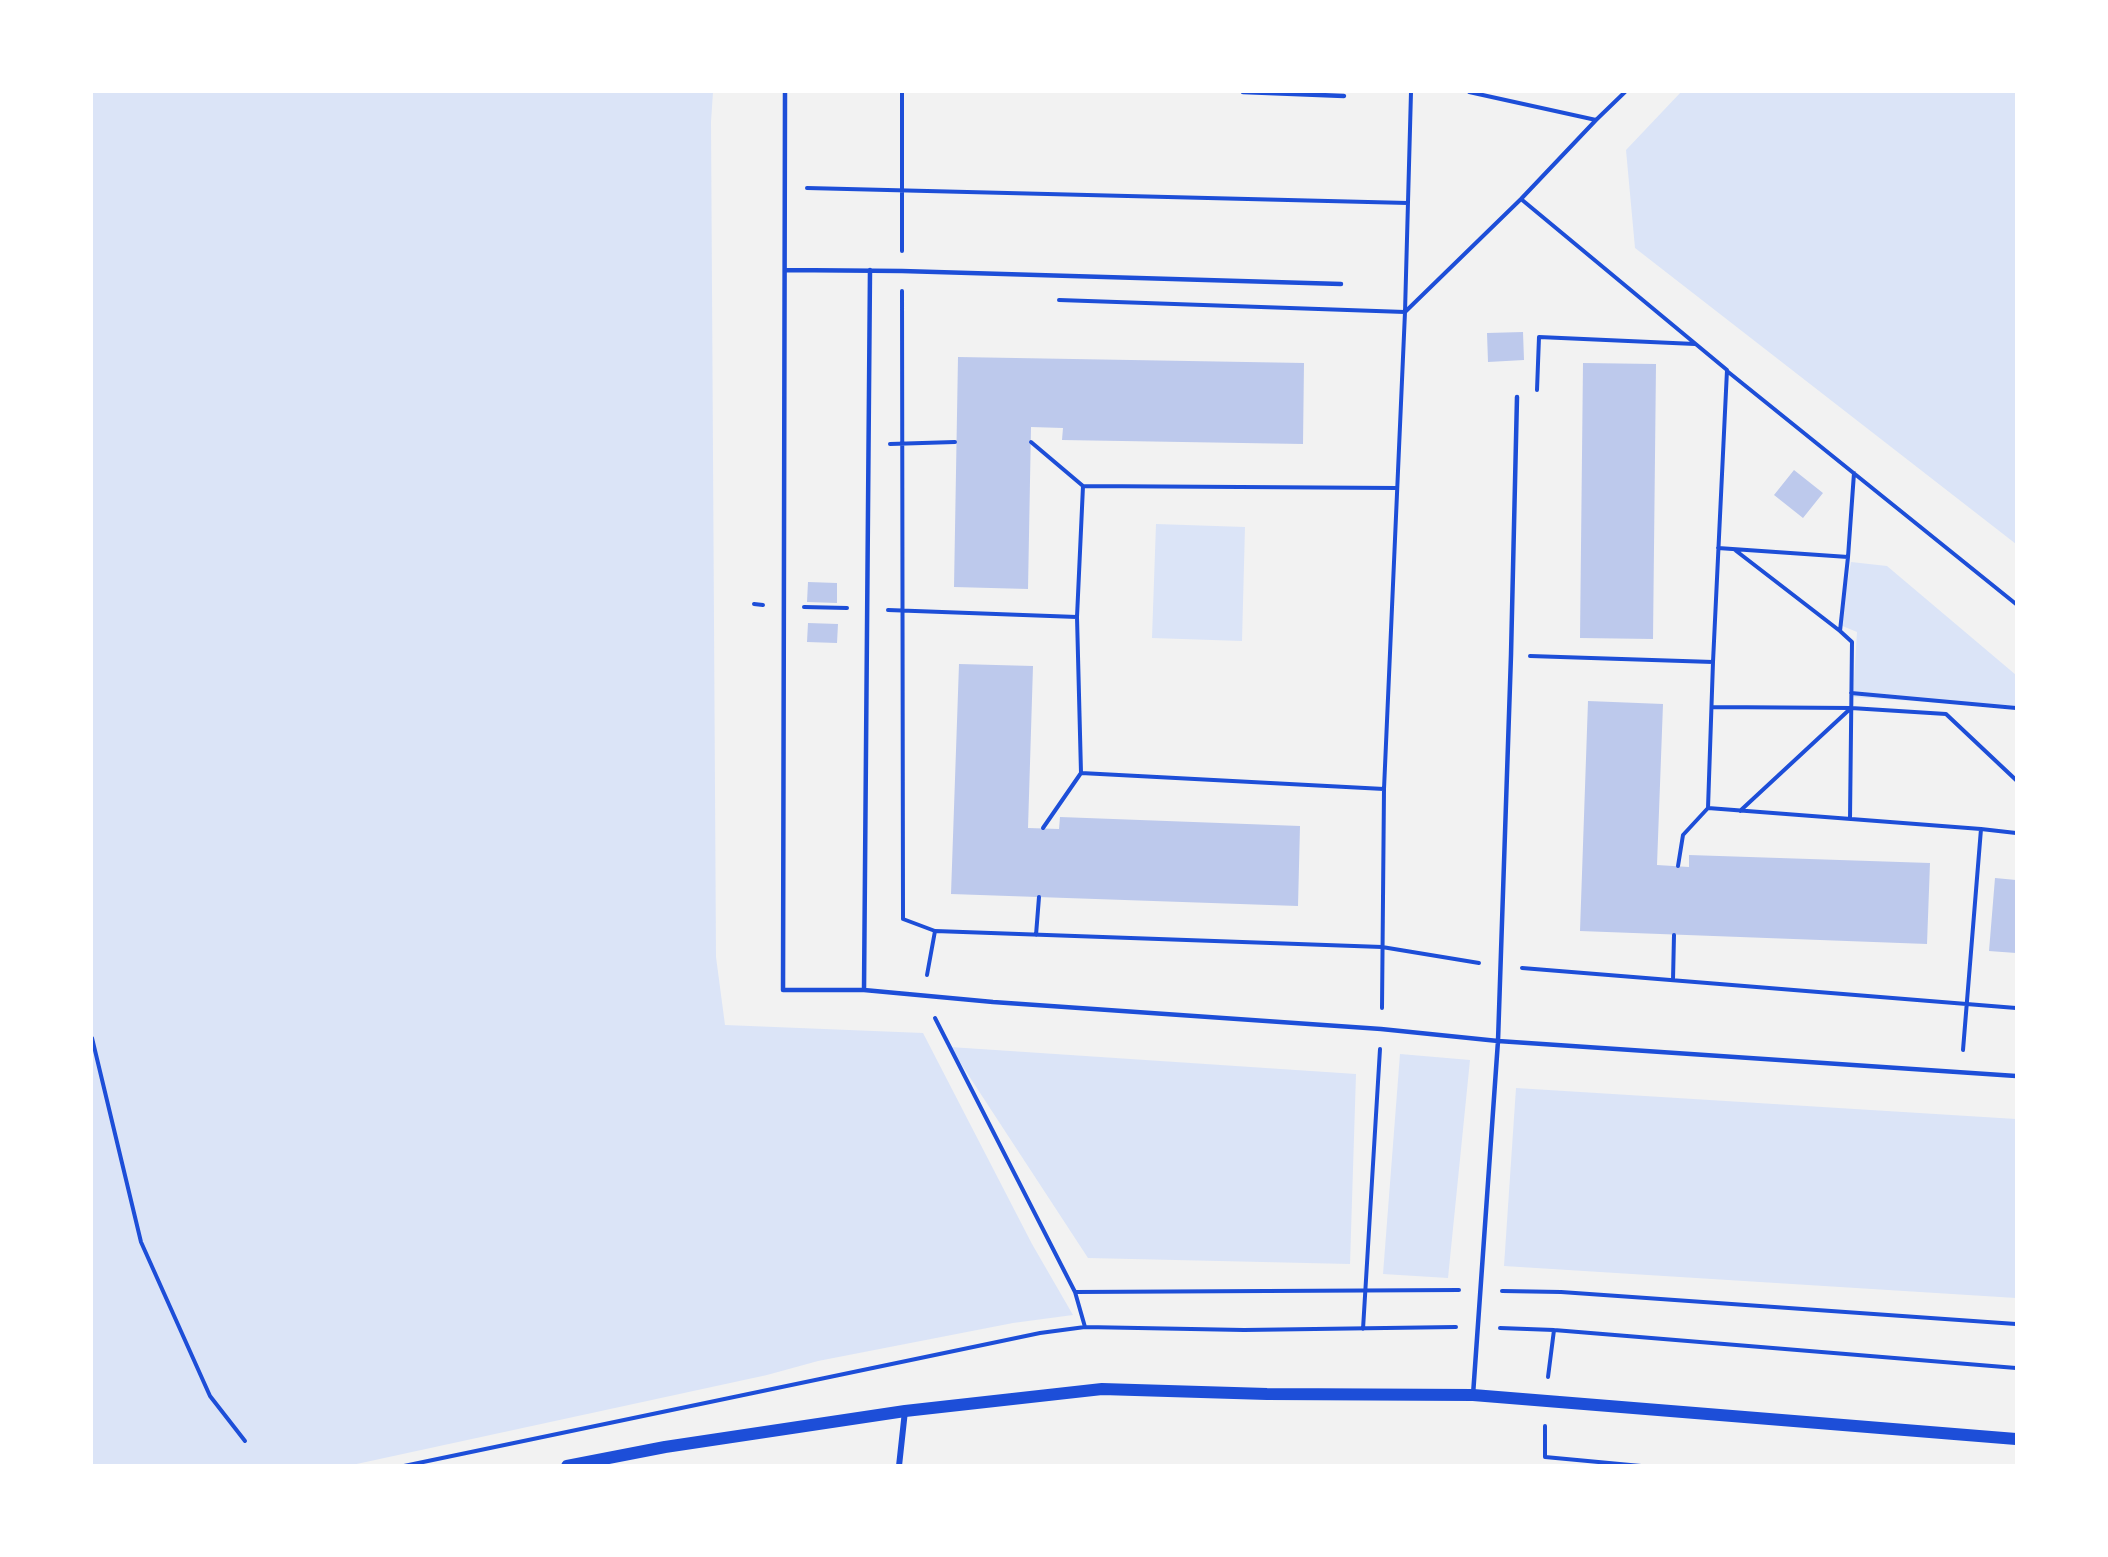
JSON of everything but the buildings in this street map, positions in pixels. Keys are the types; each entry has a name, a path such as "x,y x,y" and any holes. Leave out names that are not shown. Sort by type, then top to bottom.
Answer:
{"main road":[{"path":"567,1466 665,1447 905,1411 1102,1389 1267,1394 1473,1395 2016,1439"}],"street":[{"path":"898,1466 905,1411"}],"lane":[{"path":"785,92 783,990 864,990 1381,1029 1498,1041 2016,1076"},
{"path":"1243,92 1344,96"},
{"path":"785,270 870,270 1341,284"},
{"path":"864,990 870,270"},
{"path":"1473,1395 1498,1041 1517,397"}],"path":[{"path":"902,92 903,919 935,931 1382,946 1501,967 2016,1008"},
{"path":"1363,1329 1381,1029 1384,789 1405,312 1411,92"},
{"path":"1469,92 1596,120"},
{"path":"1058,300 1405,312 1521,199 1624,92"},
{"path":"785,188 1408,203"},
{"path":"1521,199 1727,370 2016,604"},
{"path":"1537,396 1539,337 1696,344"},
{"path":"1678,866 1683,835 1708,808 1727,370"},
{"path":"868,444 955,442"},
{"path":"1031,442 1083,486 1397,488"},
{"path":"1840,632 1854,473"},
{"path":"1043,828 1081,773 1077,617 1083,486"},
{"path":"1718,548 1848,557"},
{"path":"1735,550 1851,642 1850,819"},
{"path":"754,604 1077,617"},
{"path":"1511,655 1713,662"},
{"path":"1851,693 2016,708"},
{"path":"1712,706 1851,708 1946,714 2016,780"},
{"path":"1740,811 1851,708"},
{"path":"1081,773 1384,789"},
{"path":"1708,808 2016,833"},
{"path":"1962,1072 1981,829"},
{"path":"1036,935 1039,897"},
{"path":"935,931 923,995 1075,1292 1085,1327"},
{"path":"1673,980 1674,935"},
{"path":"92,1038 141,1242 210,1396 245,1441"},
{"path":"1075,1292 1365,1290 1561,1292 2016,1324"},
{"path":"404,1466 1040,1333 1085,1327 1244,1330 1478,1327 1554,1330 2016,1368"},
{"path":"1545,1457 1641,1466"}],"shaded area":[{"path":"92,92 713,92 711,122 716,957 725,1025 923,1033 1032,1244 1073,1315 1013,1323 818,1361 767,1375 352,1465 92,1465"},
{"path":"1681,92 2016,92 2016,544 1635,248 1626,150"},
{"path":"1156,524 1245,527 1242,641 1152,638"},
{"path":"1851,562 1887,566 2016,675 2016,708 1853,697 1857,632 1840,625"},
{"path":"950,1047 1356,1074 1350,1264 1088,1258"},
{"path":"1400,1054 1470,1060 1448,1278 1383,1274"},
{"path":"1516,1088 2016,1119 2016,1298 1504,1266"}]}
